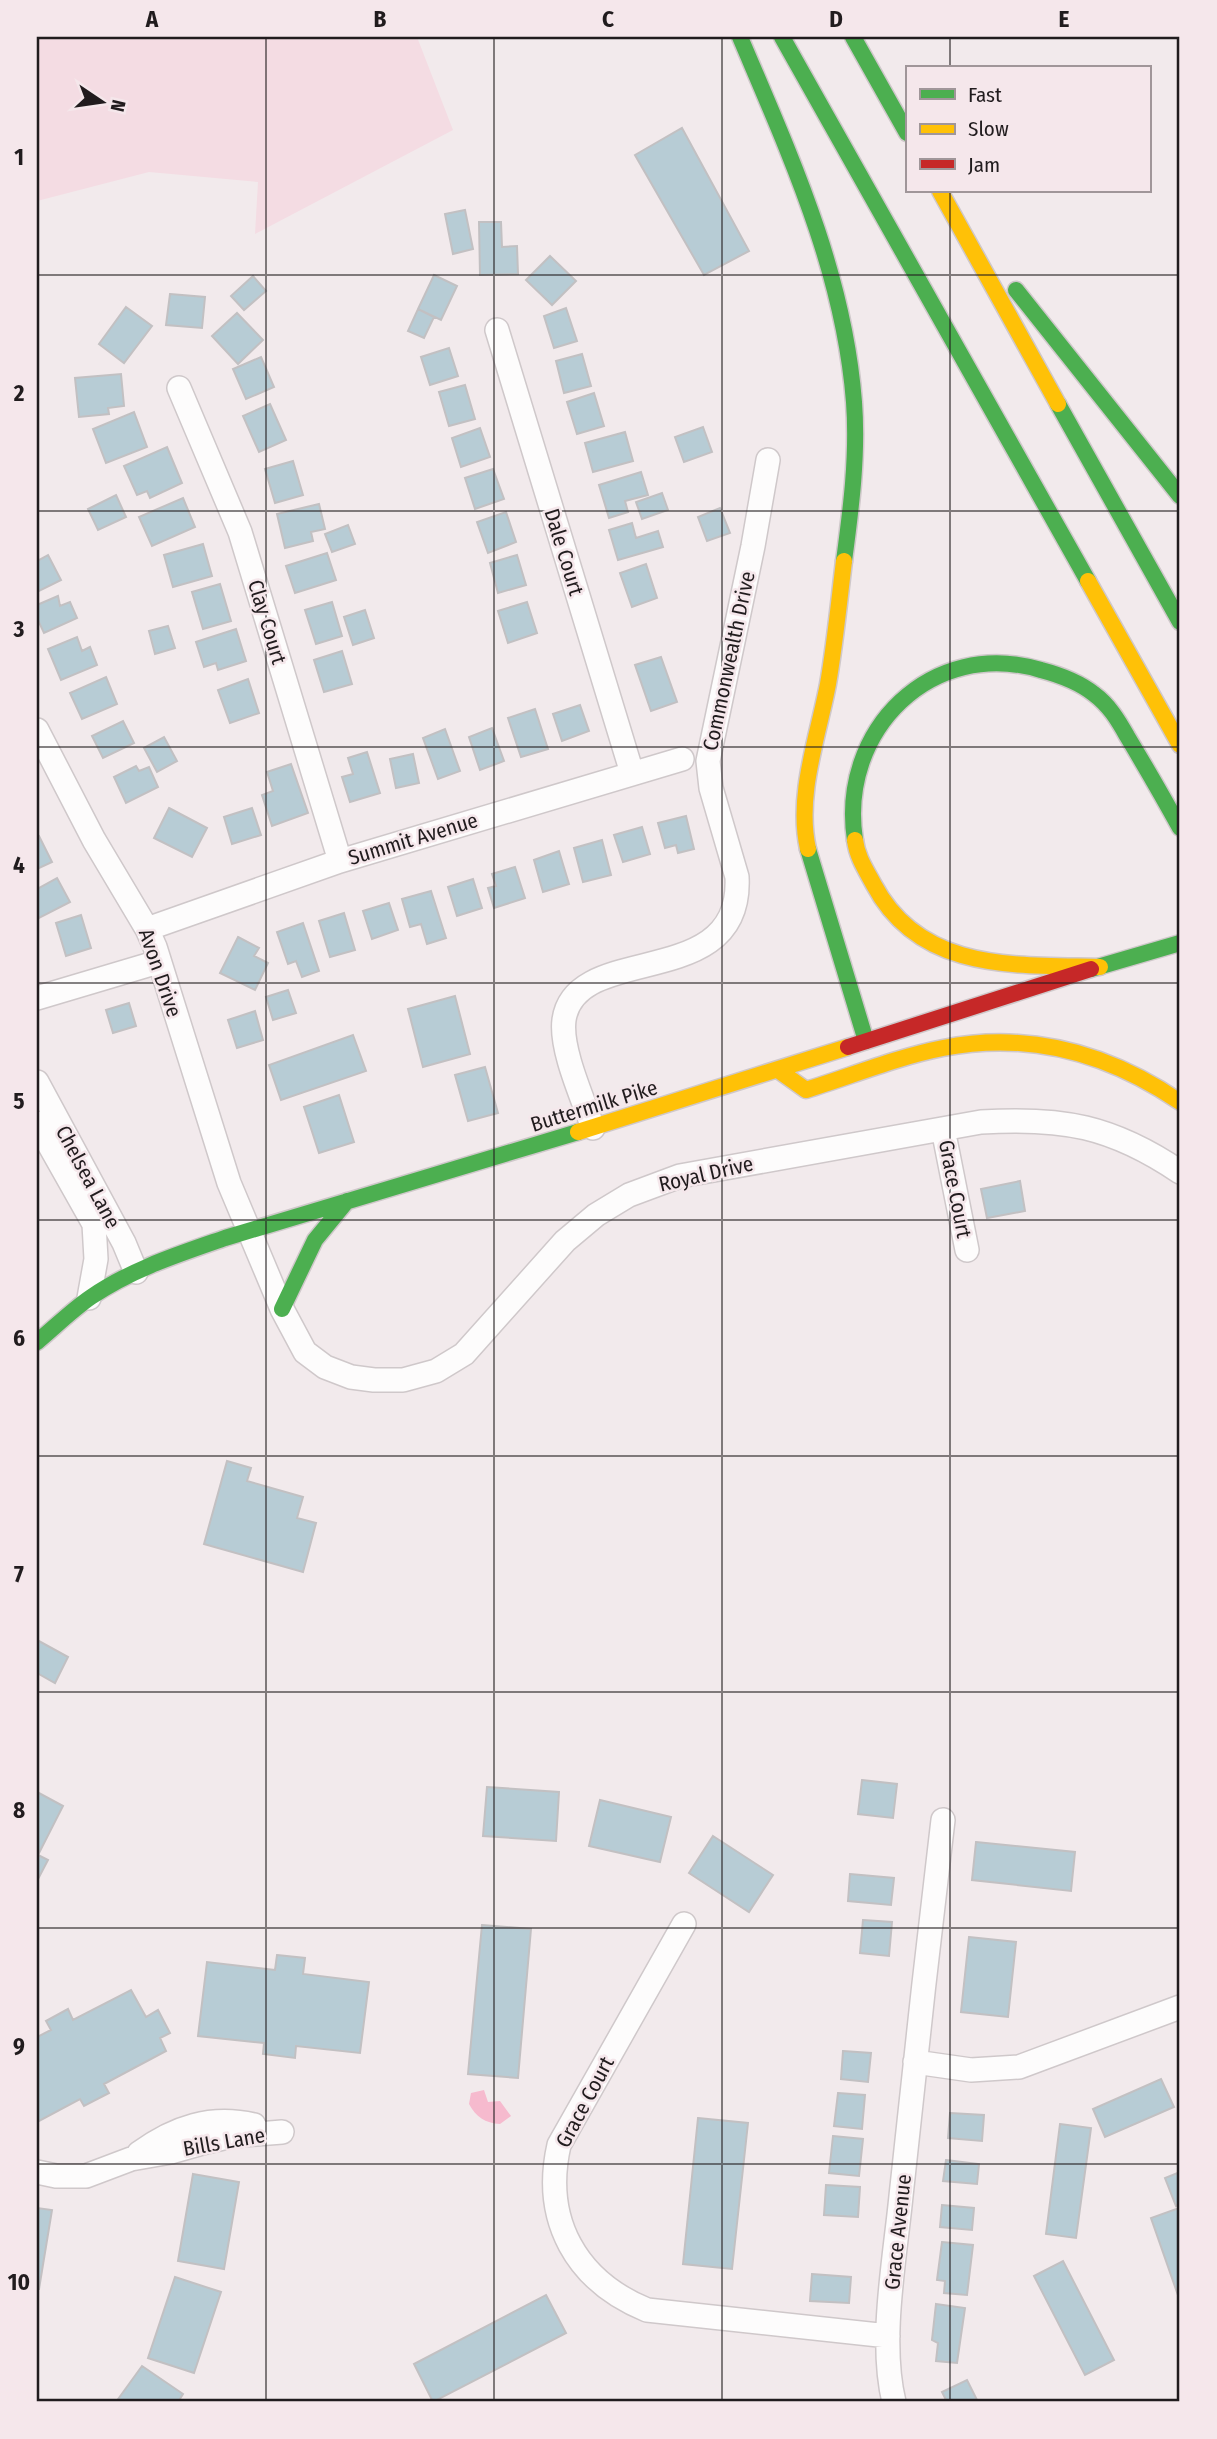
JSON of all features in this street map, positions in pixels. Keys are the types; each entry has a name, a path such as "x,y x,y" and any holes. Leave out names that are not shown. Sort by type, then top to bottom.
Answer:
{"main road":[{"path":"740,37 807,195 830,261 847,340 854,401 853,506 828,682 810,772 805,831 837,951 866,1041"},
{"path":"782,37 1180,745"},
{"path":"853,37 906,131"},
{"path":"942,195 1180,496"},
{"path":"942,195 1180,622"},
{"path":"1100,967 1006,963 969,957 922,939 898,918 879,898 858,853 853,825 853,802 860,769 871,738 901,699 942,672 1004,660 1034,665 1072,680 1098,696 1110,709 1139,754 1180,828"},
{"name":"Buttermilk Pike","path":"37,1342 89,1298 136,1272 184,1252 593,1128 1180,943"},
{"path":"778,1070 806,1090 942,1048 1000,1041 1040,1044 1061,1047 1107,1061 1165,1091 1180,1102"},
{"path":"282,1309 315,1240 347,1201"}],"street":[{"name":"Dale Court","path":"496,330 632,773"},
{"name":"Clay Court","path":"179,388 240,532 340,861"},
{"name":"Commonwealth Drive","path":"593,1128 564,1040 564,1017 573,995 595,980 682,955 713,939 732,915 737,877 712,788 708,761 753,546 768,460"},
{"name":"Avon Drive","path":"37,730 94,840 155,947 229,1183 248,1231"},
{"name":"Summit Avenue","path":"147,929 340,861 682,759"},
{"path":"37,998 158,961"},
{"name":"Chelsea Lane","path":"37,1082 124,1243 136,1272"},
{"name":"Royal Drive","path":"248,1231 282,1309 305,1352 325,1367 351,1377 403,1380 436,1371 464,1354 565,1241 596,1214 629,1195 680,1176 981,1122 1018,1120 1089,1127 1132,1143 1180,1172"},
{"name":"Chelsea Lane","path":"37,1122 94,1224 96,1259 89,1298"},
{"name":"Grace Court","path":"943,1129 967,1250"},
{"name":"Grace Avenue","path":"894,2402 888,2336 915,2062 943,1820"},
{"name":"Grace Court","path":"684,1924 559,2145 554,2166 554,2189 564,2232 583,2265 603,2286 626,2301 647,2310 888,2336"},
{"path":"915,2062 971,2070 1019,2067 1180,2007"},
{"name":"Bills Lane","path":"37,2172 55,2176 86,2176 131,2159 232,2137 282,2132 240,2122 215,2122 181,2128 131,2159"}],"shaded area":[{"path":"37,37 417,37 453,130 255,234 258,182 149,172 37,201"},
{"path":"484,2090 488,2102 500,2101 511,2116 500,2124 482,2118 469,2104 471,2093"}],"building":[{"path":"682,128 749,251 704,275 635,155"},
{"path":"465,210 473,249 453,254 445,214"},
{"path":"479,222 501,222 502,247 517,246 518,274 480,275"},
{"path":"550,256 576,281 552,305 526,280"},
{"path":"434,275 457,286 441,320 418,309"},
{"path":"253,276 266,291 244,310 231,296"},
{"path":"170,294 205,297 202,328 166,325"},
{"path":"126,307 152,326 124,363 99,344"},
{"path":"566,308 577,341 554,348 544,316"},
{"path":"418,309 434,317 424,338 408,331"},
{"path":"237,313 263,340 238,364 212,336"},
{"path":"449,348 458,376 430,385 421,357"},
{"path":"582,354 591,386 564,393 556,361"},
{"path":"261,357 274,387 246,399 233,369"},
{"path":"121,374 124,406 108,408 109,414 79,417 75,378"},
{"path":"465,385 475,419 449,426 439,392"},
{"path":"594,393 604,426 577,434 567,402"},
{"path":"270,404 286,440 259,452 243,416"},
{"path":"134,412 147,447 106,463 93,429"},
{"path":"703,427 712,452 684,462 675,437"},
{"path":"480,428 490,457 461,467 452,438"},
{"path":"625,432 633,461 593,472 585,443"},
{"path":"167,447 182,483 150,498 147,491 137,495 124,466"},
{"path":"293,461 303,495 275,503 265,469"},
{"path":"493,469 504,499 475,509 465,478"},
{"path":"641,472 648,495 625,501 628,512 609,518 599,485"},
{"path":"662,493 668,510 642,519 636,502"},
{"path":"116,495 126,517 98,530 88,509"},
{"path":"183,498 195,527 152,546 139,517"},
{"path":"319,504 325,529 311,532 313,541 285,548 277,514"},
{"path":"720,508 730,533 707,541 698,517"},
{"path":"506,512 516,542 488,553 477,522"},
{"path":"632,523 636,538 658,531 663,547 618,560 609,530"},
{"path":"348,525 355,544 332,552 325,534"},
{"path":"203,544 212,576 173,587 164,555"},
{"path":"327,553 336,580 295,593 286,566"},
{"path":"48,555 61,580 37,592 37,561"},
{"path":"517,555 526,585 498,593 490,563"},
{"path":"646,564 657,598 632,607 620,573"},
{"path":"220,584 231,621 203,629 192,592"},
{"path":"58,596 60,606 70,602 77,618 44,633 37,618 37,605"},
{"path":"332,602 342,636 316,644 305,610"},
{"path":"527,602 537,633 508,643 498,611"},
{"path":"365,610 374,638 353,645 344,617"},
{"path":"168,626 175,648 155,654 149,631"},
{"path":"236,629 246,661 218,670 216,663 204,667 196,642"},
{"path":"77,637 82,651 90,647 97,665 61,680 48,649"},
{"path":"342,651 352,684 324,692 314,660"},
{"path":"661,657 677,702 651,711 635,665"},
{"path":"106,677 117,704 82,719 70,693"},
{"path":"248,679 259,713 230,723 218,690"},
{"path":"580,705 589,731 562,741 553,714"},
{"path":"535,709 548,749 521,757 508,718"},
{"path":"123,721 134,743 103,758 92,736"},
{"path":"492,728 504,761 480,770 469,737"},
{"path":"445,729 460,771 438,779 423,738"},
{"path":"164,737 177,761 157,772 144,748"},
{"path":"367,752 380,793 350,802 342,777 353,774 348,758"},
{"path":"413,754 419,783 396,788 390,759"},
{"path":"291,764 308,813 272,826 262,795 273,791 267,772"},
{"path":"136,766 139,771 149,767 158,787 126,803 114,777"},
{"path":"169,808 207,828 192,857 154,838"},
{"path":"252,808 261,835 232,844 224,817"},
{"path":"686,816 694,849 678,853 676,845 665,848 658,823"},
{"path":"642,827 650,854 623,862 614,835"},
{"path":"39,836 52,862 37,869 37,837"},
{"path":"602,840 611,875 583,882 574,848"},
{"path":"559,851 569,884 543,892 534,860"},
{"path":"515,867 525,898 494,908 488,888 496,886 492,874"},
{"path":"57,878 70,902 39,918 37,889"},
{"path":"473,879 482,908 457,916 448,887"},
{"path":"431,891 446,938 427,944 421,924 410,927 402,899"},
{"path":"389,903 398,930 372,939 363,911"},
{"path":"344,913 355,950 330,957 319,921"},
{"path":"81,915 91,948 66,956 56,923"},
{"path":"303,923 319,971 302,977 296,961 288,964 277,932"},
{"path":"238,937 259,948 254,956 268,963 255,990 220,973"},
{"path":"288,990 296,1013 273,1020 266,997"},
{"path":"455,996 470,1054 423,1067 408,1009"},
{"path":"129,1003 136,1026 113,1033 106,1010"},
{"path":"255,1011 263,1040 237,1048 228,1020"},
{"path":"353,1035 366,1071 281,1100 269,1065"},
{"path":"485,1067 498,1113 468,1121 455,1075"},
{"path":"339,1095 354,1142 319,1153 304,1107"},
{"path":"1020,1181 1025,1211 987,1218 981,1189"},
{"path":"227,1461 251,1468 247,1481 303,1497 297,1518 316,1523 303,1572 204,1544"},
{"path":"37,1640 68,1657 55,1683 37,1673"},
{"path":"862,1780 897,1784 893,1818 858,1814"},
{"path":"487,1787 559,1792 556,1841 483,1836"},
{"path":"37,1792 63,1806 38,1855 48,1860 37,1881"},
{"path":"600,1800 671,1817 660,1862 589,1846"},
{"path":"713,1836 773,1875 749,1912 689,1873"},
{"path":"976,1842 1075,1852 1071,1891 972,1880"},
{"path":"850,1874 894,1878 891,1905 848,1901"},
{"path":"863,1920 892,1922 889,1956 860,1953"},
{"path":"482,1925 531,1929 518,2078 468,2074"},
{"path":"969,1937 1016,1942 1008,2017 961,2012"},
{"path":"277,1955 305,1958 303,1974 369,1982 360,2053 296,2046 295,2058 263,2054 264,2043 198,2036 207,1962 275,1970"},
{"path":"131,1990 146,2017 158,2010 170,2033 160,2038 166,2051 104,2084 109,2093 84,2106 80,2099 37,2122 37,2037 51,2030 46,2021 68,2009 73,2020"},
{"path":"843,2051 871,2053 868,2082 841,2079"},
{"path":"1161,2079 1174,2107 1105,2137 1093,2109"},
{"path":"838,2093 865,2095 862,2129 834,2126"},
{"path":"950,2113 984,2115 982,2141 948,2138"},
{"path":"698,2118 748,2123 732,2269 683,2264"},
{"path":"1060,2124 1091,2128 1076,2238 1046,2234"},
{"path":"833,2136 863,2139 859,2176 829,2173"},
{"path":"946,2160 979,2164 977,2184 943,2181"},
{"path":"1180,2172 1180,2204 1176,2206 1165,2178"},
{"path":"193,2174 239,2182 224,2269 178,2261"},
{"path":"826,2185 860,2187 858,2217 824,2215"},
{"path":"942,2205 974,2208 972,2230 940,2227"},
{"path":"37,2208 52,2210 39,2289 37,2289"},
{"path":"1179,2208 1180,2211 1180,2301 1151,2218"},
{"path":"942,2242 973,2245 967,2295 944,2293 945,2281 937,2280"},
{"path":"1063,2261 1114,2360 1085,2375 1034,2276"},
{"path":"812,2274 851,2277 849,2303 810,2301"},
{"path":"175,2277 221,2292 194,2373 148,2358"},
{"path":"546,2295 566,2333 433,2402 414,2364"},
{"path":"936,2304 965,2308 957,2363 936,2361 938,2343 932,2340"},
{"path":"142,2366 183,2394 178,2402 116,2402"},
{"path":"967,2380 978,2402 947,2402 942,2392"}],"traffic: fast":[{"path":"740,37 812,215 839,307 848,354 855,422 853,482 844,561"},
{"path":"782,37 1088,581"},
{"path":"853,37 906,131"},
{"path":"1016,290 1180,496"},
{"path":"1058,404 1180,622"},
{"path":"855,840 854,800 862,762 878,729 901,701 930,680 964,667 1001,663 1041,670 1062,677 1099,698 1120,724 1180,828"},
{"path":"808,849 866,1041"},
{"path":"1091,969 1180,943"},
{"path":"37,1342 91,1297 139,1270 173,1256 578,1132"},
{"path":"282,1309 315,1240 347,1201"}],"traffic: slow":[{"path":"941,192 1058,404"},
{"path":"808,849 805,829 806,787 828,684 844,561"},
{"path":"1088,581 1180,745"},
{"path":"855,840 865,869 893,913 917,934 943,949 972,958 1003,963 1100,967"},
{"path":"778,1070 806,1090 926,1052 975,1043 1007,1042 1067,1050 1096,1059 1125,1070 1180,1102"},
{"path":"578,1132 848,1047"}],"traffic: jam":[{"path":"848,1047 1091,969"}]}
